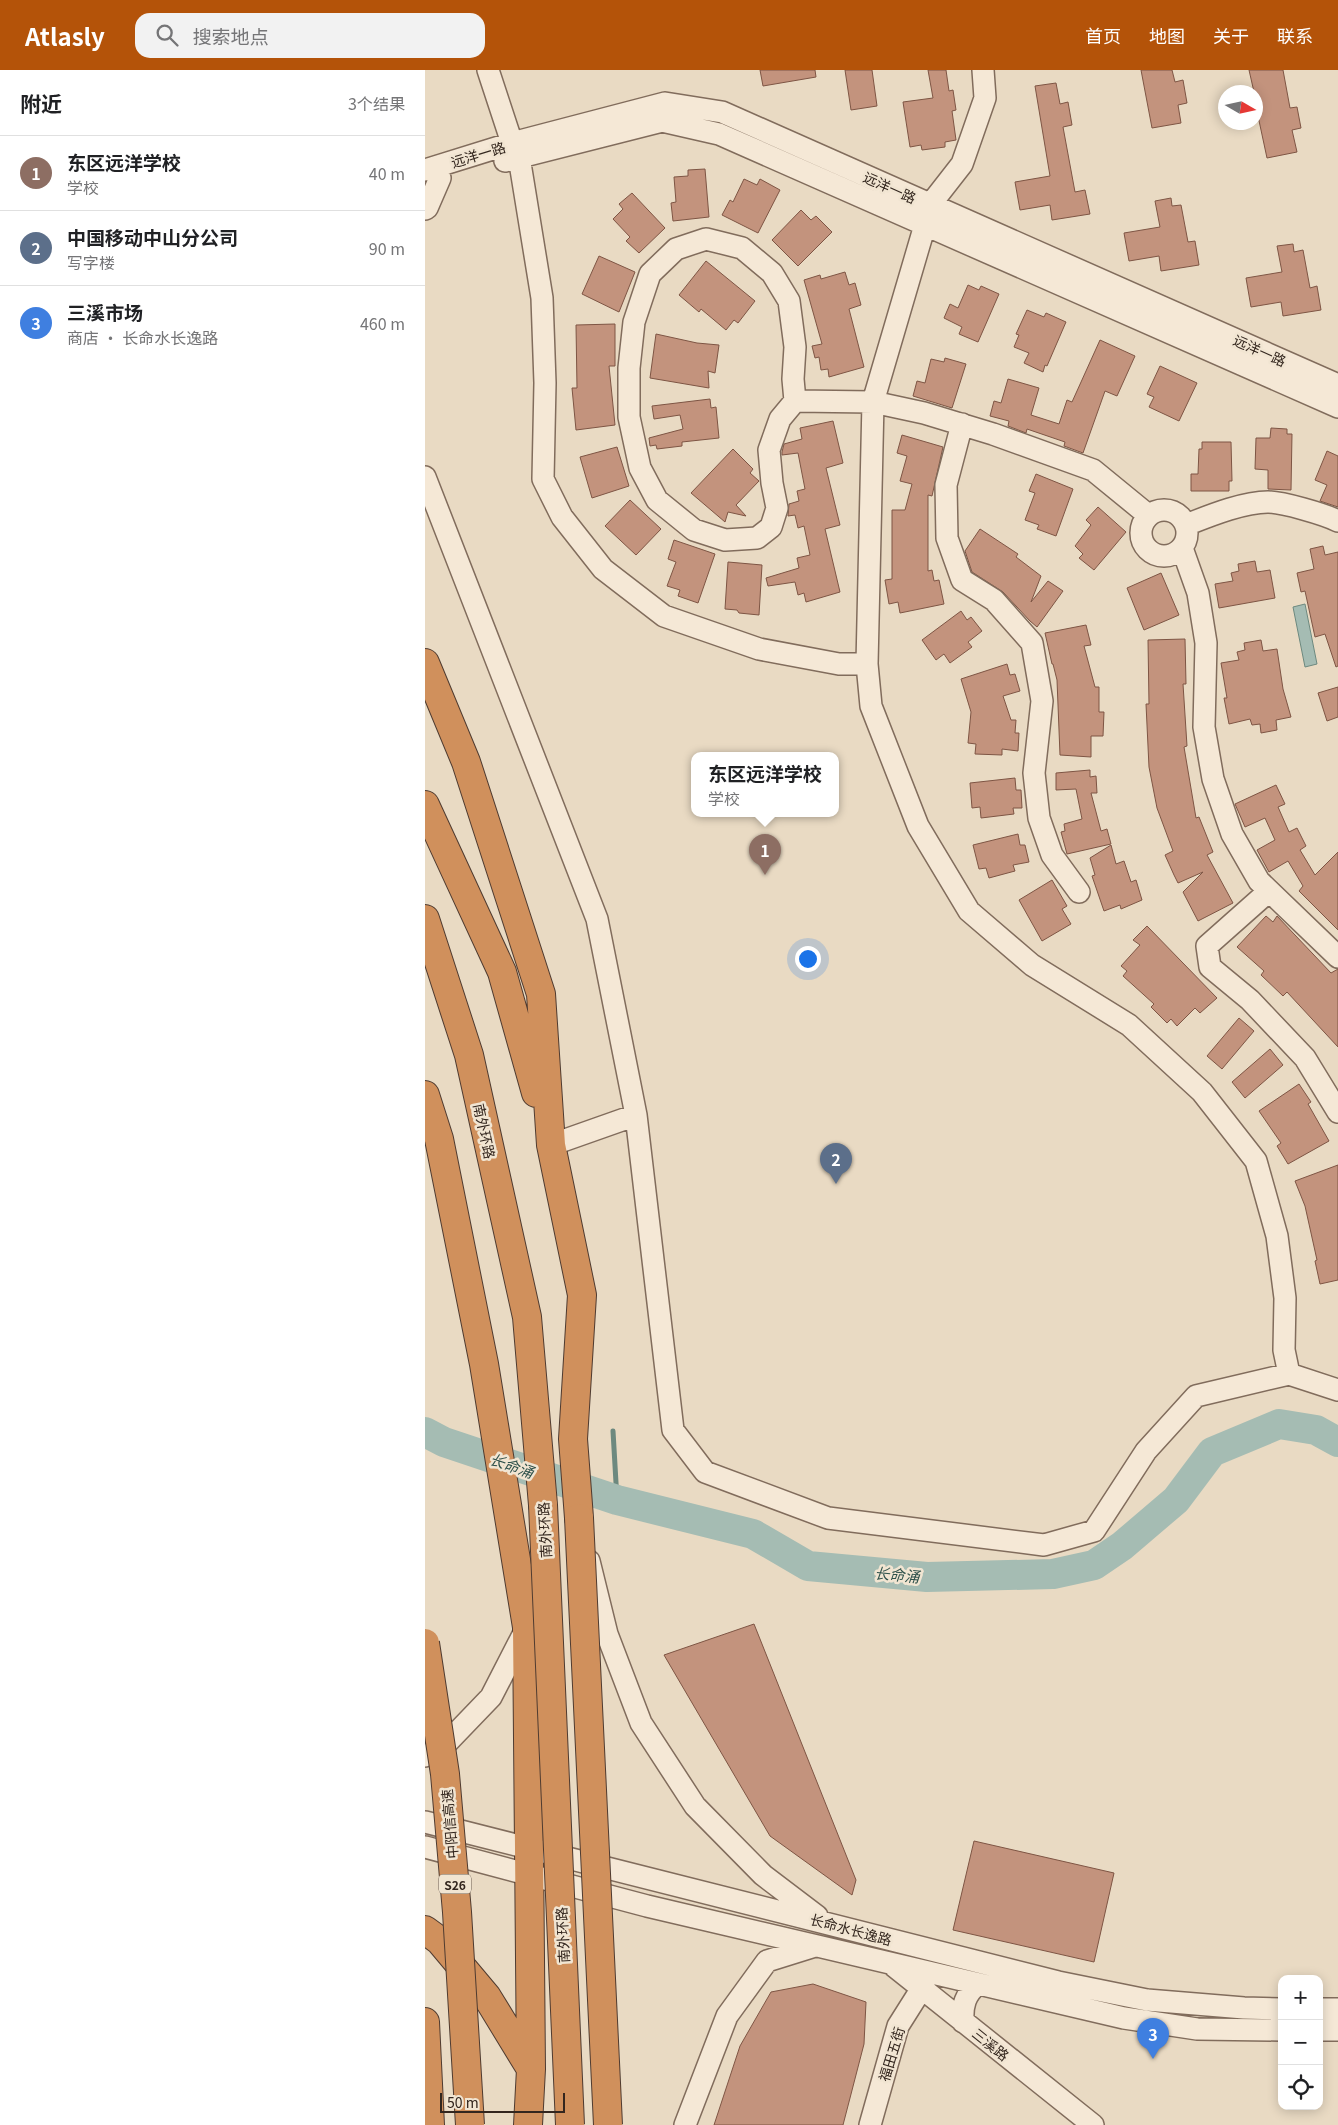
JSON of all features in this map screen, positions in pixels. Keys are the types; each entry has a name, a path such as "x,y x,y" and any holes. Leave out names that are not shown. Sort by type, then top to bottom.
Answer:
{"highway":[{"path":"425,663 466,762 541,994 551,1145"},
{"path":"425,805 502,972 551,1145 583,1295 573,1439 579,1518 608,2125"},
{"name":"南外环路","path":"425,919 469,1056 527,1318 543,1505 570,2125"},
{"path":"425,1095 439,1140 489,1399 527,1627 531,2069 528,2125"},
{"name":"中阳信高速","path":"425,1644 445,1774 457,1912 470,2125"},
{"path":"425,1930 439,1941 487,1997 531,2069"},
{"path":"425,2022 430,2125"}],"street":[{"path":"488,70 515,150 542,298 545,383 543,479 562,516 603,569 664,616 759,649 839,664 867,664"},
{"path":"983,70 985,98 962,164 928,215 873,402 867,664 871,706 918,826 969,911 1032,965 1129,1025 1203,1092 1256,1161 1277,1236 1285,1298 1284,1350 1289,1374"},
{"name":"远洋一路","path":"430,177 665,103 722,112 928,215 1338,407"},
{"path":"425,208 427,208 430,177"},
{"name":"远洋一路","path":"928,215 1338,385"},
{"path":"706,239 733,245 742,248 773,272 789,301 795,347 793,380 795,401 780,419 769,450 772,483 777,508 771,526 757,538 725,540 694,530 657,500 641,468 629,417 629,368 634,322 650,274 676,249 706,239"},
{"path":"795,401 873,402 924,413 993,434 1093,470 1148,515"},
{"path":"962,424 946,485 947,538 962,580 994,600 1032,643 1042,701 1034,773 1039,818 1052,855 1079,892"},
{"path":"425,477 597,919 636,1115 673,1430 705,1472 828,1518 1044,1545 1095,1531 1146,1452 1196,1396 1289,1374 1338,1390"},
{"path":"1187,525 1221,512 1268,502 1325,515 1338,521"},
{"path":"1170,510 1183,518 1187,525 1188,533 1182,548 1169,556 1161,556 1148,550 1141,536 1143,521 1155,511 1170,510"},
{"path":"1182,548 1199,593 1206,643 1203,727 1213,779 1232,834 1259,881 1338,957"},
{"path":"1269,891 1207,946 1210,967 1250,1000 1305,1058 1338,1112"},
{"path":"551,1145 636,1115"},
{"path":"579,1518 607,1634 641,1723 695,1806 763,1875 823,1921"},
{"path":"425,1756 441,1749 491,1696 527,1627"},
{"name":"长命水长逸路","path":"425,1822 823,1921 1058,1982 1147,2000 1278,2009"},
{"name":"长命水长逸路","path":"425,1847 647,1906 1124,2018 1197,2029 1278,2030"},
{"path":"685,2125 727,2016 767,1961 815,1946"},
{"name":"三溪路","path":"889,1963 1093,2125"},
{"path":"963,2022 965,1999 971,1989 978,1984"},
{"name":"福田五街","path":"870,2125 898,2026 922,1988"},
{"path":"1323,2009 1338,2009"},
{"path":"1323,2030 1338,2030"}],"shaded area":[{"path":"1305,604 1317,664 1305,667 1293,607"}],"building":[{"path":"760,70 815,70 816,77 763,86"},
{"path":"845,70 872,70 877,106 851,110"},
{"path":"928,70 946,70 949,91 953,90 956,110 952,111 956,140 945,142 945,147 922,150 921,145 910,147 903,102 933,98"},
{"path":"1141,70 1172,70 1175,82 1183,80 1187,103 1178,105 1181,123 1152,128"},
{"path":"1249,70 1283,70 1290,108 1297,107 1301,128 1292,130 1297,152 1267,158 1261,130 1263,130 1263,85 1252,85"},
{"path":"1056,83 1060,104 1068,102 1072,125 1063,127 1075,192 1085,190 1090,214 1052,220 1050,205 1020,210 1015,182 1050,176 1035,86"},
{"path":"705,169 709,217 673,221 671,203 676,202 674,177 688,176 688,170"},
{"path":"744,179 757,185 760,179 780,190 758,233 722,215 730,200 733,202"},
{"path":"632,193 665,228 639,253 626,241 630,237 613,219 623,209 619,204"},
{"path":"1171,198 1172,206 1181,205 1188,242 1195,241 1199,265 1161,271 1159,256 1129,261 1124,233 1160,227 1155,201"},
{"path":"801,210 811,220 816,216 832,232 798,266 772,240"},
{"path":"1293,244 1294,252 1303,250 1310,288 1317,286 1321,310 1283,316 1281,302 1251,307 1246,278 1282,272 1277,246"},
{"path":"599,256 635,272 619,312 582,294"},
{"path":"706,261 755,301 738,323 734,320 726,330 701,309 699,312 679,295"},
{"path":"845,272 849,285 855,283 861,305 849,309 864,367 829,377 828,369 821,370 819,357 815,358 812,346 822,344 804,280 820,275 821,279"},
{"path":"968,285 979,290 981,286 999,294 978,342 959,334 962,327 944,318 950,304 958,308"},
{"path":"1027,310 1044,317 1046,313 1066,322 1043,372 1024,363 1029,353 1014,347 1019,335 1016,334"},
{"path":"615,324 615,366 609,366 615,425 576,430 572,388 577,388 576,325"},
{"path":"656,334 697,343 719,345 715,373 708,371 709,388 650,378"},
{"path":"1100,340 1135,356 1117,396 1105,391 1083,453 1064,446 1065,442 1027,429 1026,433 1008,426 1009,421 990,416 994,401 1001,403 1008,379 1039,388 1031,415 1059,424 1067,400 1072,402"},
{"path":"945,358 966,364 952,408 913,396 917,381 925,383 931,359 944,362"},
{"path":"1160,366 1197,383 1179,421 1149,407 1154,397 1147,394"},
{"path":"710,399 711,408 716,407 719,438 682,442 682,446 657,449 656,445 650,446 649,438 683,429 680,415 654,419 652,406"},
{"path":"833,421 843,463 826,468 840,525 825,529 840,592 806,602 804,593 798,595 795,582 768,586 766,578 799,568 797,558 810,555 804,526 798,528 795,515 788,516 789,504 799,501 797,491 805,489 798,453 782,455 782,452 784,444 802,439 800,428"},
{"path":"1271,428 1287,429 1287,434 1292,434 1291,490 1268,489 1268,470 1255,469 1256,438 1270,438"},
{"path":"902,435 943,447 932,496 928,495 928,571 932,570 934,581 939,580 944,604 900,613 898,602 889,604 885,580 892,579 892,510 905,510 912,484 900,481 907,456 897,453"},
{"path":"1202,442 1231,442 1232,481 1229,481 1229,491 1191,491 1191,474 1198,474 1199,449 1202,449"},
{"path":"617,447 629,486 592,498 580,457"},
{"path":"733,449 753,469 750,473 759,481 736,505 746,516 728,512 725,522 691,493"},
{"path":"1327,451 1338,456 1338,507 1320,501 1327,485 1315,480"},
{"path":"1036,474 1073,489 1056,536 1037,529 1039,525 1025,520 1035,493 1029,491"},
{"path":"630,500 661,529 636,555 605,526"},
{"path":"1098,507 1126,532 1094,570 1079,558 1083,554 1075,546 1091,525 1086,520"},
{"path":"980,529 1018,554 1016,557 1041,576 1031,602 1048,581 1063,591 1037,627 1003,592 972,572 965,551"},
{"path":"674,540 715,554 698,603 678,596 680,590 667,586 676,562 668,559"},
{"path":"1323,546 1325,555 1338,552 1338,666 1336,667 1325,634 1315,637 1305,591 1301,592 1297,573 1314,569 1310,549"},
{"path":"1255,561 1257,572 1270,570 1275,598 1219,608 1215,584 1233,581 1231,573 1239,571 1238,564"},
{"path":"728,562 762,565 759,615 739,613 737,610 725,609"},
{"path":"1161,573 1179,615 1144,630 1127,588"},
{"path":"961,611 967,620 971,617 982,631 968,642 972,647 950,663 944,654 936,660 922,640"},
{"path":"1086,625 1091,645 1084,646 1095,687 1099,687 1099,712 1104,712 1103,736 1091,736 1091,757 1060,755 1057,680 1045,633"},
{"path":"1185,639 1186,684 1183,684 1187,746 1184,747 1196,818 1199,817 1213,852 1207,855 1233,903 1198,921 1183,892 1203,872 1178,883 1165,855 1173,851 1157,808 1149,767 1146,704 1149,704 1148,640"},
{"path":"1261,640 1263,651 1277,649 1283,689 1291,717 1276,720 1277,730 1261,733 1260,724 1252,725 1250,719 1229,724 1224,698 1227,698 1221,663 1239,660 1237,652 1245,650 1244,643"},
{"path":"1007,664 1010,675 1015,674 1020,691 1003,696 1011,720 1016,720 1015,733 1019,733 1018,751 1002,749 1002,755 975,754 976,744 968,743 971,712 961,679"},
{"path":"1338,687 1338,717 1327,721 1318,693"},
{"path":"1090,770 1090,777 1096,776 1097,793 1091,793 1101,831 1107,829 1111,844 1067,854 1061,832 1065,831 1064,824 1082,819 1076,789 1056,790 1056,773"},
{"path":"1015,778 1016,790 1021,790 1022,808 1013,808 1014,814 981,818 980,807 972,808 970,783"},
{"path":"1276,785 1285,804 1278,807 1289,832 1297,828 1306,846 1300,850 1315,875 1338,852 1338,930 1299,891 1303,886 1288,861 1269,872 1257,850 1275,840 1265,818 1245,827 1235,804"},
{"path":"1018,834 1020,845 1025,845 1029,862 1013,865 1015,871 989,878 986,868 979,869 973,845"},
{"path":"1111,845 1116,864 1124,861 1131,882 1136,880 1142,900 1121,909 1120,905 1104,911 1092,876 1095,875 1090,858"},
{"path":"1052,880 1067,906 1062,909 1071,924 1042,941 1019,900"},
{"path":"1266,916 1273,922 1277,916 1331,973 1338,969 1338,1047 1287,992 1283,996 1261,975 1264,971 1237,947"},
{"path":"1147,926 1217,998 1200,1013 1195,1008 1177,1026 1171,1019 1167,1023 1151,1007 1154,1004 1123,976 1127,971 1121,966 1140,945 1133,940"},
{"path":"1239,1018 1254,1031 1222,1069 1207,1056"},
{"path":"1270,1049 1283,1065 1245,1098 1232,1082"},
{"path":"1299,1084 1311,1102 1308,1104 1329,1141 1288,1164 1277,1146 1281,1143 1259,1111"},
{"path":"1338,1165 1338,1280 1320,1284 1315,1261 1317,1260 1305,1206 1295,1181"},
{"path":"754,1624 856,1880 852,1895 770,1836 664,1655"},
{"path":"974,1841 1114,1873 1094,1962 953,1930"},
{"path":"813,1984 866,2002 864,2044 843,2125 714,2125 740,2046 771,1992"}],"waterway":[{"name":"长命涌","path":"425,1432 444,1442 617,1500 753,1534 808,1566 927,1577 1053,1574 1094,1565 1122,1546 1176,1500 1212,1452 1279,1424 1316,1430 1338,1442"},
{"path":"613,1431 617,1500"}],"place":[{"name":"东区远洋学校","path":"765,875"},
{"name":"中国移动中山分公司","path":"836,1184"},
{"name":"三溪市场","path":"1153,2059"}]}
